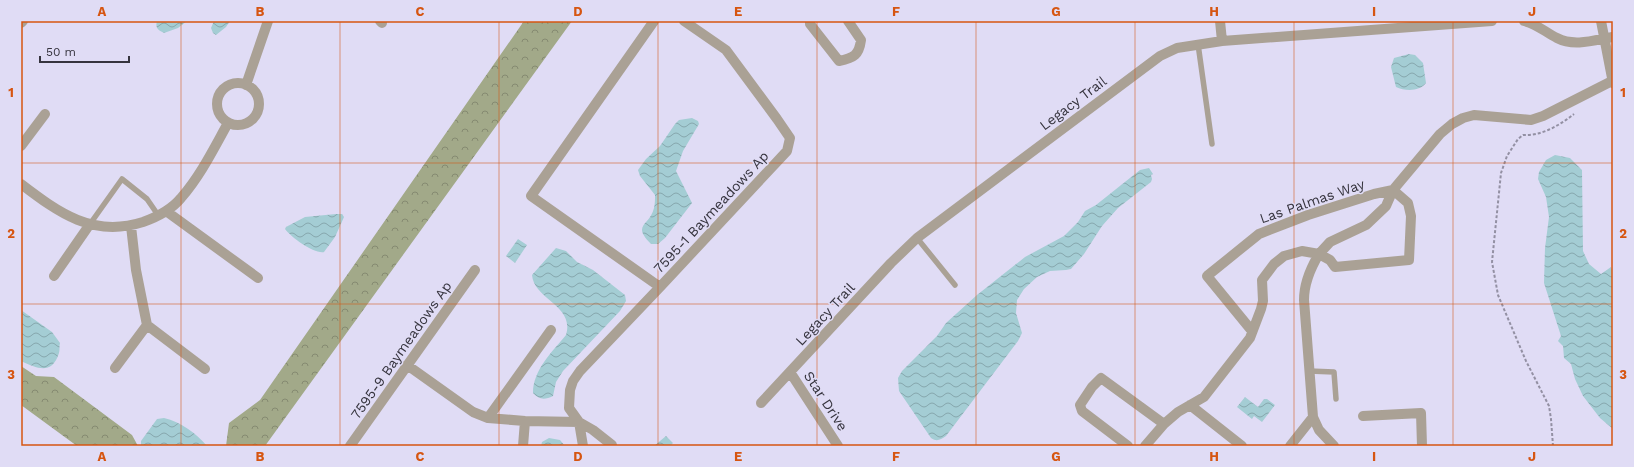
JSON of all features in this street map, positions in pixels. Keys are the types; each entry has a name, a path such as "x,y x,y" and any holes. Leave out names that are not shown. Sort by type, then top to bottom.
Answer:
{"street":[{"path":"246,85 268,21"},
{"name":"7595-1 Baymeadows Ap","path":"654,21 531,196 660,287 787,151 790,138 726,50 684,21"},
{"path":"810,21 810,24 839,61 851,58 859,51 861,40 848,21"},
{"path":"1220,21 1222,41"},
{"name":"Legacy Trail","path":"761,403 917,238 1160,56 1177,48 1222,41 1492,21"},
{"path":"1524,21 1538,26 1557,38 1568,42 1609,38"},
{"path":"1334,446 1319,430 1313,417 1309,371 1304,288 1308,275 1319,254 1330,242 1366,225 1386,206 1393,190 1440,134 1452,124 1463,118 1474,115 1531,120 1543,116 1613,82 1609,38 1601,21"},
{"path":"233,84 246,85 256,94 258,101 256,114 247,123 234,125 228,122 217,109 218,97 226,87 233,84"},
{"path":"21,146 44,114"},
{"path":"21,184 65,215 90,224 131,226 162,213 173,206 181,198 209,158 228,122"},
{"path":"1145,446 1164,424 1178,412 1204,397 1250,338 1263,301 1262,280 1274,264 1284,256 1302,251 1319,254 1330,260 1335,267 1409,260 1411,216 1408,203 1393,190"},
{"name":"Las Palmas Way","path":"1252,331 1207,276 1259,234 1308,215 1374,194 1393,190"},
{"path":"162,213 258,278"},
{"path":"54,276 90,224"},
{"path":"131,226 136,270 147,325 205,369"},
{"name":"7595-9 Baymeadows Ap","path":"354,445 407,365 475,270"},
{"path":"583,446 579,422 569,408 570,390 573,381 580,371 660,287"},
{"path":"115,368 147,325"},
{"path":"488,418 551,330"},
{"path":"407,365 473,412 488,418 525,421 579,422 594,430 612,445"},
{"name":"Star Drive","path":"790,372 838,446"},
{"path":"1128,446 1082,411 1080,405 1092,387 1101,378 1164,424"},
{"path":"1190,405 1242,446"},
{"path":"1363,416 1421,414 1422,446"},
{"path":"1290,446 1313,417"},
{"path":"523,446 525,421"}],"lane":[{"path":"1198,44 1212,144"},
{"path":"90,224 122,179 162,213"},
{"path":"917,238 955,285"},
{"path":"1309,371 1334,372 1336,399"}],"path":[{"path":"1553,446 1549,406 1526,361 1498,295 1492,262 1501,173 1513,145 1523,135 1536,134 1554,127 1575,113"}],"green space":[{"path":"524,21 572,21 265,446 226,446 229,423 260,400"},
{"path":"21,366 36,376 54,377 132,435 138,446 77,446 21,405"}],"water":[{"path":"157,21 187,21 178,28 164,33 160,31 156,25"},
{"path":"214,21 230,21 226,27 216,35 213,33 211,28"},
{"path":"1409,54 1415,55 1423,63 1426,83 1420,88 1412,90 1396,87 1391,67 1394,58"},
{"path":"692,118 698,121 699,124 683,151 676,171 692,203 665,238 658,244 651,244 642,232 642,229 652,214 655,195 640,176 638,170 646,159 660,146 679,120"},
{"path":"1555,155 1570,158 1582,170 1583,251 1589,264 1601,274 1611,267 1613,272 1613,429 1600,418 1583,396 1575,379 1571,364 1564,358 1563,346 1558,341 1561,336 1544,283 1545,248 1549,217 1546,197 1538,179 1539,172 1546,160"},
{"path":"1149,168 1153,174 1151,175 1151,182 1118,208 1102,226 1084,254 1071,269 1050,271 1037,277 1024,289 1017,300 1016,313 1022,333 1018,341 946,436 938,440 931,438 899,391 898,378 902,371 937,336 946,323 977,295 1025,257 1064,236 1078,222 1085,211 1096,205 1140,170"},
{"path":"342,214 344,217 335,237 324,252 315,251 303,245 285,229 286,227 305,217"},
{"path":"518,239 527,245 515,263 506,256"},
{"path":"556,248 566,251 577,262 593,270 625,295 626,301 620,311 563,371 556,382 553,396 542,399 533,393 536,377 549,355 566,335 567,325 565,316 560,309 539,291 534,284 532,275"},
{"path":"21,310 52,332 60,343 59,353 52,365 39,368 21,361"},
{"path":"1245,397 1258,407 1264,399 1267,399 1275,405 1262,422 1254,416 1252,419 1237,407"},
{"path":"164,418 176,422 188,429 207,446 141,446 141,441 157,419"},
{"path":"666,436 673,443 670,446 654,446"},
{"path":"549,438 560,440 565,446 541,446 542,442"}]}
